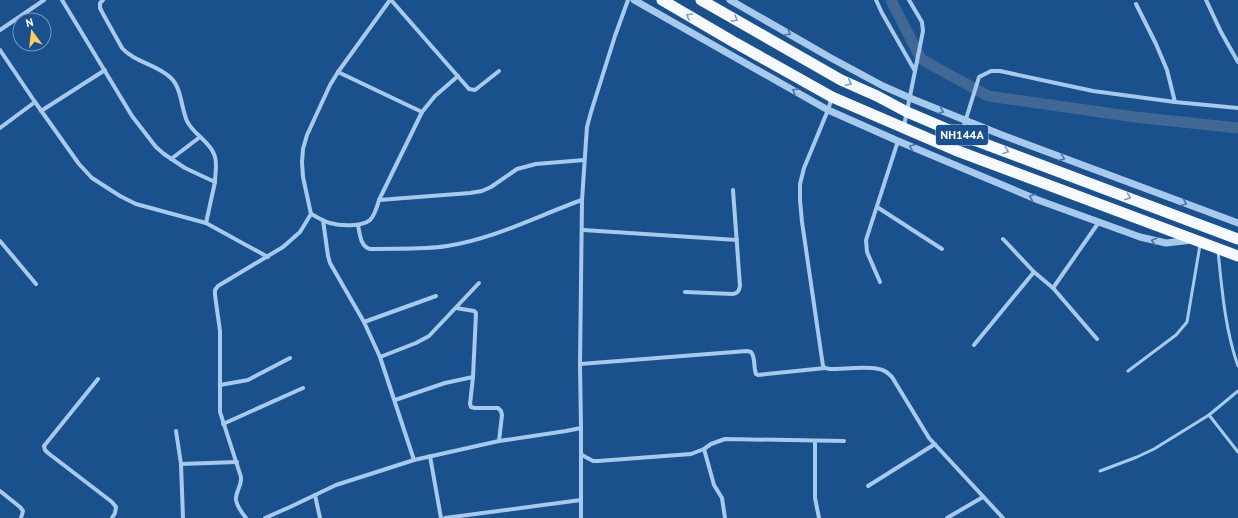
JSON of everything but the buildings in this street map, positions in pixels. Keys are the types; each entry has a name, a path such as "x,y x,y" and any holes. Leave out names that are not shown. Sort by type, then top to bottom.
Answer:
{"highway":[{"name":"NH144A","path":"662,0 832,97 955,150 1197,242 1238,256"},
{"name":"NH144A","path":"701,0 841,80 877,96 907,112 961,135 1238,239"}],"street":[{"path":"0,24 2,29 44,0"},
{"path":"62,0 132,116 156,147 185,168 215,182"},
{"path":"103,0 100,3 100,8 122,48 131,57 158,69 172,79 179,93 188,123 212,149 216,166 215,182 206,223"},
{"path":"246,518 236,500 242,480 220,412 220,330 215,290 218,286 283,247 300,232 311,214 303,177 303,149 314,118 338,72 390,0 469,89 475,90 499,71"},
{"path":"581,518 582,455 580,364 583,230 582,200 584,160 591,112 628,0"},
{"path":"634,0 828,110 898,141 1038,200 1140,237 1166,243 1197,242"},
{"path":"730,0 883,86 910,98 966,121 1238,224"},
{"path":"876,0 915,71"},
{"path":"903,128 924,31 922,22 909,0"},
{"path":"1206,0 1221,32 1238,62"},
{"path":"1136,4 1156,44 1164,64 1175,102"},
{"path":"0,50 79,164 92,178 105,188 136,204 206,223 268,257"},
{"path":"41,111 105,70"},
{"path":"961,135 979,77 991,71 1000,71 1093,91 1175,102 1238,108"},
{"path":"338,72 422,112"},
{"path":"311,214 331,223 358,225 364,224 370,220 374,215 379,200 422,112 435,96 458,76"},
{"path":"825,368 822,366 821,361 802,222 800,184 804,168 832,97"},
{"path":"0,128 35,102"},
{"path":"171,159 200,137"},
{"path":"880,282 871,261 866,240 898,141"},
{"path":"379,200 470,194 490,187 517,168 536,164 584,160"},
{"path":"685,292 733,294 739,291 740,286 733,190"},
{"path":"358,225 361,240 366,248 437,247 458,244 496,233 582,200"},
{"path":"877,207 942,249"},
{"path":"323,220 330,263 364,322 380,357 414,460"},
{"path":"1053,288 1099,222"},
{"path":"583,230 737,240"},
{"path":"1003,239 1034,272 1053,288 1097,339"},
{"path":"0,241 36,284"},
{"path":"974,345 1034,272"},
{"path":"380,357 416,343 429,336 478,283"},
{"path":"364,322 436,296"},
{"path":"456,308 474,311 476,313 473,377 470,404 471,407 475,408 498,408 501,411 502,415 499,441"},
{"path":"580,364 747,351 753,354 754,370 758,375 825,368 879,369 887,372 892,377 922,428 935,444 1003,518"},
{"path":"220,385 248,380 290,358"},
{"path":"395,400 445,383 473,377"},
{"path":"98,379 44,446 48,453 112,502 116,507 112,518"},
{"path":"223,424 303,388"},
{"path":"265,518 336,485 414,460 499,441 581,428"},
{"path":"176,431 181,464 183,518"},
{"path":"582,455 598,461 691,454 725,439 844,441"},
{"path":"815,441 815,493 819,518"},
{"path":"868,486 935,444"},
{"path":"704,449 714,486 722,498 725,518"},
{"path":"430,456 441,518"},
{"path":"181,464 236,462"},
{"path":"0,491 20,507 23,511 21,518"},
{"path":"315,495 320,518"},
{"path":"947,518 983,497"},
{"path":"445,518 581,500"}],"lane":[{"path":"1128,371 1176,335 1187,322 1197,242"},
{"path":"1218,249 1227,324 1238,366"},
{"path":"1100,471 1154,449 1209,415 1238,391"},
{"path":"1209,415 1238,452"}],"waterway":[{"path":"891,0 921,59 988,96 1135,117 1238,128"}]}
